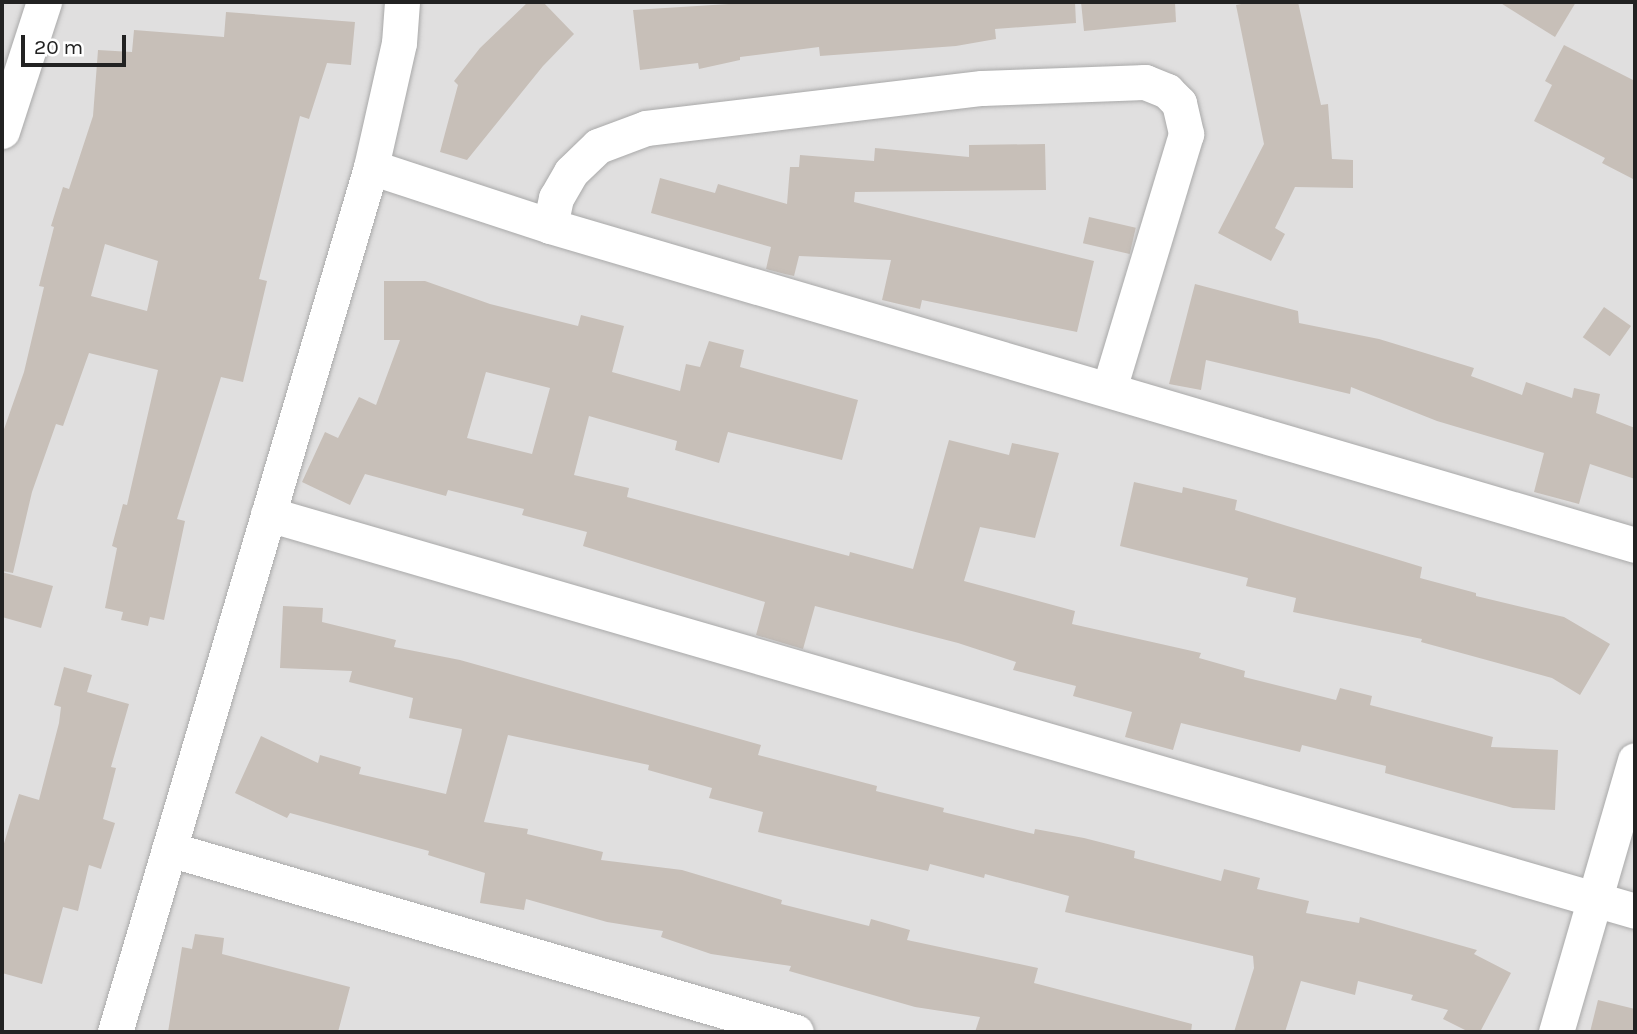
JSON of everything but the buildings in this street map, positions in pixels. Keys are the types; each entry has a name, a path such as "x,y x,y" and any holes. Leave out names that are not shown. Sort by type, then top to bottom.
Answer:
{"street":[{"path":"2,131 44,2"},
{"path":"115,1032 371,167 399,43 402,2"},
{"path":"550,226 556,198 571,173 598,146 646,128 982,88 1144,82 1167,91 1179,103 1186,134 1108,389"},
{"path":"371,167 550,226 1635,545"},
{"path":"268,514 1635,911"},
{"path":"1556,1032 1597,900 1635,760"},
{"path":"169,849 796,1032"}],"shaded area":[{"path":"2,2 1635,2 1635,1032 2,1032"}]}
